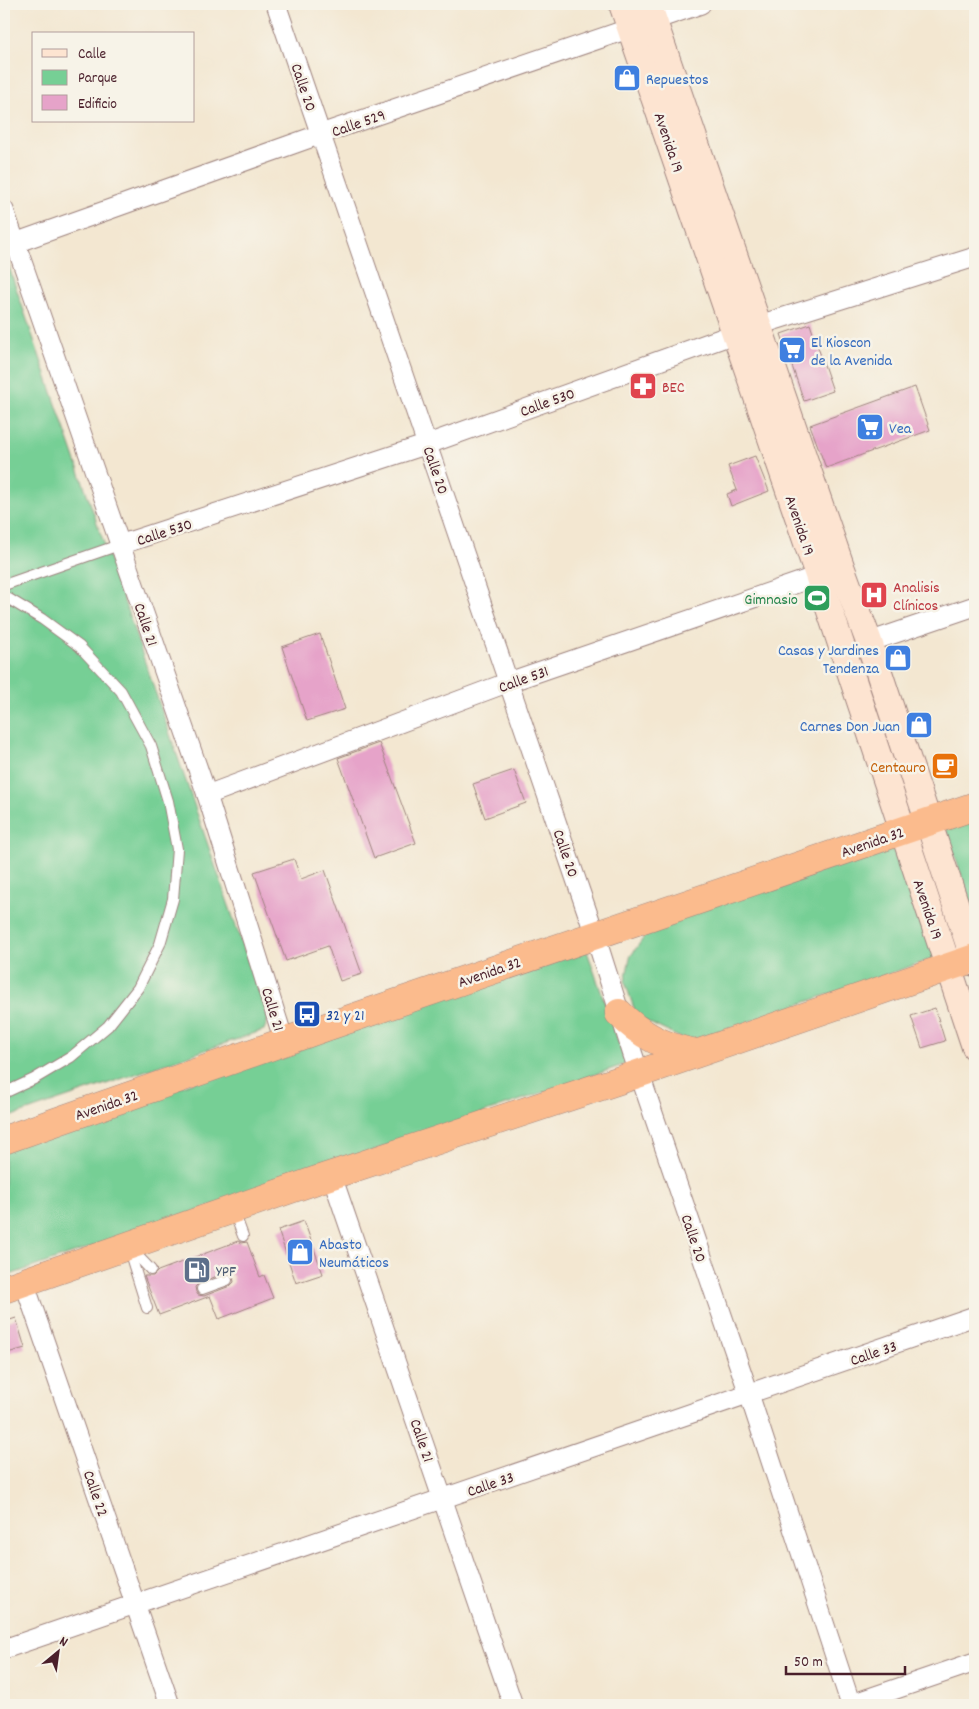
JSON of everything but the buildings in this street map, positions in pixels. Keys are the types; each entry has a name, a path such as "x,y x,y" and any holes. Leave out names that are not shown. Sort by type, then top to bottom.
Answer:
{"highway":[{"name":"Avenida 32","path":"4,1140 284,1041 975,806"},
{"path":"14,1285 233,1209 968,962"},
{"path":"619,1013 652,1040 681,1050 697,1053"}],"main road":[{"name":"Avenida 19","path":"622,4 644,17 830,572 902,831 968,962"},
{"name":"Avenida 19","path":"830,572 869,642 928,823 968,962 975,1048"}],"street":[{"name":"Calle 20","path":"276,4 595,935 639,1074 749,1394 850,1705"},
{"name":"Calle 529","path":"16,243 644,17 701,4"},
{"name":"Calle 21","path":"4,210 207,795 284,1041"},
{"name":"Calle 530","path":"119,545 428,444 747,329 975,257"},
{"name":"Calle 531","path":"207,795 509,682 830,572"},
{"path":"869,642 975,606"},
{"name":"Calle 21","path":"332,1176 513,1705"},
{"name":"Calle 22","path":"14,1285 135,1604 170,1705"},
{"name":"Calle 33","path":"4,1649 975,1316"},
{"path":"850,1705 975,1662"}],"lane":[{"path":"4,585 119,545"},
{"path":"4,596 42,619 79,646 121,691 151,746 168,800 177,849 173,899 160,944 138,988 108,1026 71,1057 34,1079 4,1093"},
{"path":"233,1209 243,1236"},
{"path":"128,1246 151,1270"},
{"path":"128,1246 148,1308"},
{"path":"202,1289 227,1280"}],"green space":[{"path":"4,253 268,1019 264,1030 4,1119"},
{"path":"975,816 975,917 945,826"},
{"path":"898,843 938,957 689,1042 637,1017 625,982 630,957 652,926"},
{"path":"586,948 626,1064 4,1277 4,1147"}],"place":[{"name":"Repuestos","path":"627,78"},
{"name":"El Kioscon de la Avenida","path":"792,350"},
{"name":"BEC","path":"643,386"},
{"name":"Vea","path":"870,427"},
{"name":"Analisis Clínicos","path":"874,595"},
{"name":"Gimnasio","path":"817,598"},
{"name":"Casas y Jardines Tendenza","path":"898,658"},
{"name":"Carnes Don Juan","path":"919,725"},
{"name":"Centauro","path":"945,766"},
{"name":"32 y 21","path":"307,1014"},
{"name":"Abasto Neumáticos","path":"300,1252"},
{"name":"YPF","path":"197,1270"}]}
